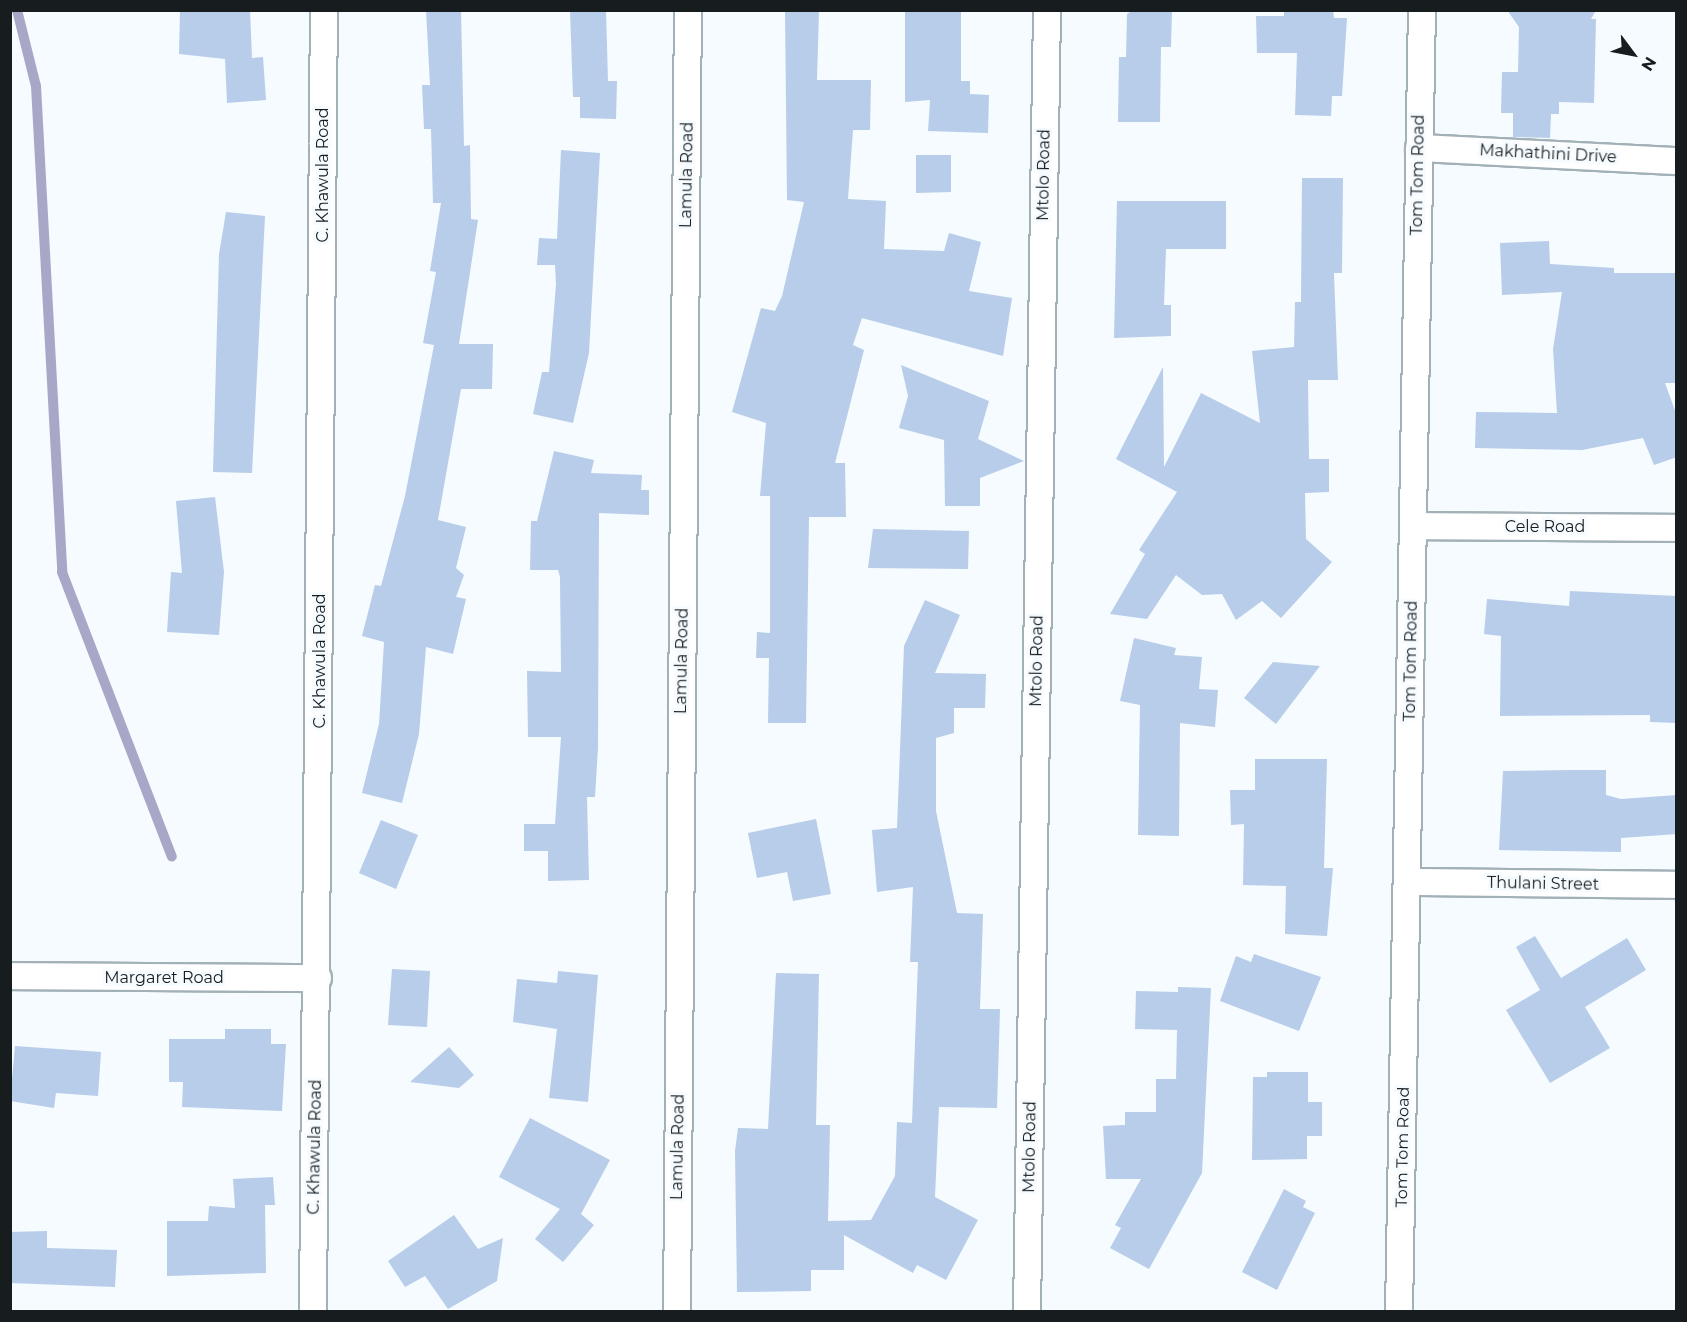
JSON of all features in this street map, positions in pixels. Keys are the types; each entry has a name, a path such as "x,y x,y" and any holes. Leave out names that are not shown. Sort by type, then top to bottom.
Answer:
{"street":[{"name":"C. Khawula Road","path":"313,1311 318,978 324,10"},
{"name":"Lamula Road","path":"676,1311 688,10"},
{"name":"Mtolo Road","path":"1027,1311 1047,10"},
{"name":"Tom Tom Road","path":"1399,1311 1422,10"},
{"name":"Makhathini Drive","path":"1419,148 1677,161"},
{"name":"Cele Road","path":"1413,526 1677,528"},
{"name":"Thulani Street","path":"1408,882 1677,885"},
{"name":"Margaret Road","path":"10,976 318,978"}],"building":[{"path":"180,10 250,10 252,58 263,57 266,100 227,103 225,59 179,54"},
{"path":"426,10 461,10 464,146 470,145 471,219 478,220 459,344 493,344 492,389 461,389 438,520 466,527 456,568 464,575 456,597 466,599 453,654 426,647 419,734 402,803 362,793 379,724 384,642 362,636 375,585 381,586 405,496 434,345 423,343 436,272 430,271 441,203 433,203 431,129 424,129 422,85 430,85"},
{"path":"570,10 606,10 608,81 617,81 616,119 580,118 580,97 573,97"},
{"path":"785,10 819,10 817,80 871,80 870,130 853,130 848,199 886,201 884,249 944,251 949,233 981,242 969,291 1012,298 1003,356 862,318 853,345 864,350 835,463 845,463 846,517 809,517 806,723 768,723 769,658 756,658 757,632 770,633 770,496 760,496 766,423 732,412 761,308 775,311 782,296 804,202 787,200"},
{"path":"905,10 961,10 961,81 970,81 970,94 989,95 988,133 928,131 930,100 905,102"},
{"path":"1133,10 1172,10 1171,47 1161,47 1160,122 1118,122 1119,57 1126,57 1127,14"},
{"path":"1284,10 1333,10 1334,18 1347,18 1342,96 1332,96 1331,116 1295,115 1297,53 1257,53 1256,16 1284,16"},
{"path":"1507,10 1596,10 1591,19 1596,19 1594,103 1559,102 1559,114 1551,114 1550,138 1513,137 1513,113 1501,113 1502,72 1518,72 1519,27"},
{"path":"561,150 600,153 589,353 573,423 533,414 542,372 549,372 556,284 555,265 537,265 539,238 557,239"},
{"path":"916,155 951,155 951,192 916,193"},
{"path":"1302,178 1343,178 1342,273 1334,273 1338,380 1308,380 1309,459 1329,459 1329,492 1305,493 1306,539 1332,562 1281,618 1262,601 1236,620 1222,594 1202,595 1176,575 1147,619 1110,614 1145,554 1139,550 1177,492 1116,459 1163,367 1164,467 1201,393 1260,423 1252,351 1294,347 1295,302 1301,302"},
{"path":"1117,201 1226,201 1226,249 1166,249 1164,305 1171,305 1171,336 1114,338"},
{"path":"226,212 265,216 252,473 213,472 219,254"},
{"path":"1549,241 1550,264 1614,268 1614,273 1677,273 1677,383 1665,383 1677,416 1677,457 1654,465 1643,438 1582,450 1475,448 1476,412 1557,413 1553,349 1562,292 1502,295 1500,243"},
{"path":"901,365 989,401 978,439 1024,461 980,478 980,506 945,506 944,440 899,428 908,396"},
{"path":"554,451 594,460 591,473 642,475 641,490 649,490 649,515 599,513 598,748 595,797 587,797 589,880 548,881 548,851 524,851 524,824 555,824 561,737 528,737 527,671 561,672 558,570 530,570 531,521 537,521"},
{"path":"215,497 224,572 219,635 167,632 171,572 182,573 176,501"},
{"path":"873,529 969,531 968,569 868,568"},
{"path":"1570,591 1677,596 1677,723 1650,722 1650,715 1500,716 1501,636 1484,634 1487,599 1569,606"},
{"path":"925,600 960,615 935,673 986,674 985,708 954,708 954,733 936,738 936,811 957,913 983,914 980,1009 1000,1009 997,1108 939,1107 935,1197 978,1220 946,1280 917,1265 913,1273 844,1235 844,1270 811,1270 811,1291 737,1292 735,1151 738,1128 768,1129 776,973 819,974 816,1125 830,1125 828,1221 871,1220 895,1176 897,1122 912,1123 918,962 910,962 913,887 877,892 872,830 897,828 904,646"},
{"path":"1134,638 1176,648 1174,655 1202,657 1199,689 1218,690 1215,727 1180,723 1179,836 1138,835 1140,705 1120,701"},
{"path":"1273,662 1320,666 1276,724 1244,698"},
{"path":"1255,759 1327,759 1324,868 1333,868 1327,936 1285,934 1286,886 1243,885 1244,824 1231,825 1230,790 1255,790"},
{"path":"1606,770 1606,795 1621,799 1677,795 1677,834 1621,838 1621,852 1499,850 1503,771"},
{"path":"816,819 831,894 793,901 787,872 757,878 748,833"},
{"path":"381,820 418,835 396,889 359,873"},
{"path":"1535,936 1561,978 1627,938 1646,970 1585,1007 1610,1048 1550,1083 1506,1010 1540,990 1516,947"},
{"path":"1254,954 1321,977 1299,1031 1220,1001 1236,956 1251,962"},
{"path":"392,969 430,971 427,1027 388,1025"},
{"path":"558,971 598,975 588,1102 549,1098 557,1029 513,1022 517,979 557,983"},
{"path":"1178,987 1211,988 1202,1173 1149,1269 1110,1248 1121,1228 1115,1225 1141,1179 1106,1179 1103,1126 1125,1125 1125,1112 1156,1112 1156,1079 1176,1079 1177,1030 1135,1029 1136,991 1178,992"},
{"path":"225,1029 271,1029 271,1044 286,1044 282,1111 182,1107 183,1082 169,1082 169,1039 225,1039"},
{"path":"15,1046 101,1052 98,1096 56,1093 54,1108 10,1101"},
{"path":"449,1047 474,1075 459,1088 410,1082"},
{"path":"1267,1072 1308,1072 1308,1102 1322,1102 1322,1136 1307,1136 1307,1159 1252,1160 1253,1077 1267,1077"},
{"path":"530,1118 610,1160 581,1214 594,1225 563,1262 535,1239 560,1209 499,1177"},
{"path":"273,1177 275,1205 265,1205 266,1273 167,1276 167,1221 208,1221 209,1206 235,1208 233,1179"},
{"path":"1284,1189 1306,1201 1303,1207 1315,1213 1277,1290 1242,1272"},
{"path":"454,1215 478,1249 503,1238 497,1281 448,1309 425,1276 405,1287 388,1261"},
{"path":"47,1231 47,1248 117,1250 115,1287 10,1283 10,1232"}],"waterway":[{"path":"17,10 36,86 62,572 172,857"}]}
